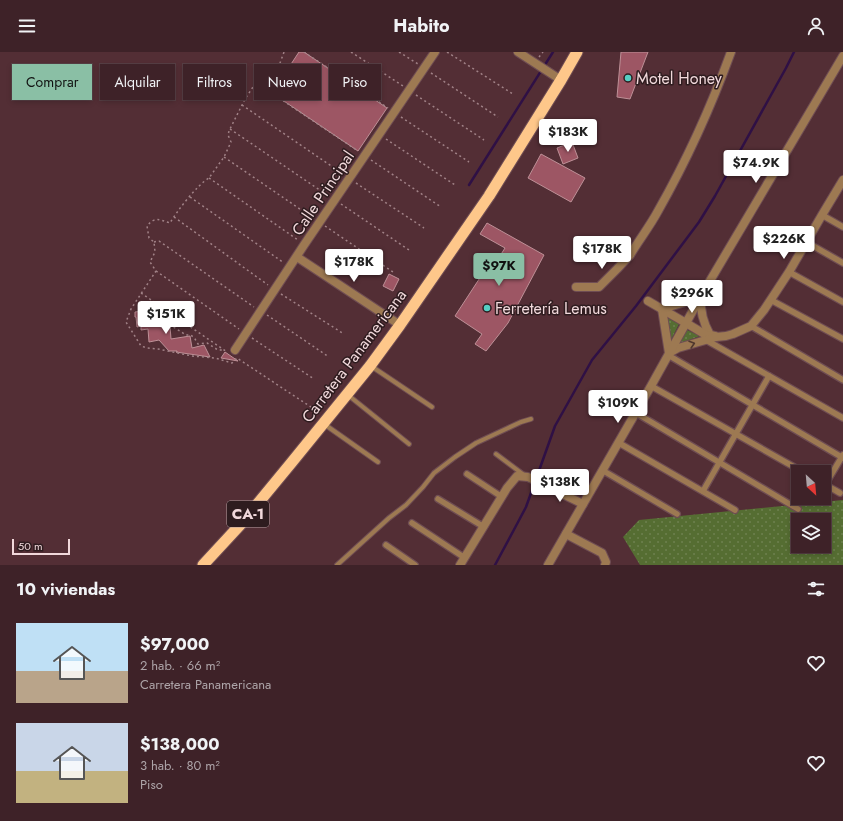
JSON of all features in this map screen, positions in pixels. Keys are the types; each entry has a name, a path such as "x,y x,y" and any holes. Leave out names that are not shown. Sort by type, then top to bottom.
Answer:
{"highway":[{"name":"Carretera Panamericana","path":"203,565 240,525 292,462 370,366 400,325 489,196 577,52"}],"street":[{"name":"Calle Principal","path":"235,350 304,245 435,52"},
{"path":"518,52 561,80"},
{"path":"576,287 599,287 630,254 658,212 712,102 731,52"},
{"path":"548,565 619,443 701,296 842,59"},
{"path":"669,354 678,348 716,337 733,334 751,326 764,310 789,272 843,181"},
{"path":"822,215 843,227"},
{"path":"806,242 843,263"},
{"path":"598,257 630,254"},
{"path":"297,257 400,325"},
{"path":"789,272 843,302"},
{"path":"662,309 701,296"},
{"path":"701,296 700,308 702,314 710,335 716,337"},
{"path":"771,300 843,340"},
{"path":"648,301 706,335 716,337"},
{"path":"662,309 669,354 843,457 831,475"},
{"path":"751,326 843,380"},
{"path":"706,340 843,418"},
{"path":"703,491 769,376"},
{"path":"651,386 791,465"},
{"path":"636,413 798,509"},
{"path":"619,443 735,510"},
{"path":"602,470 677,514"},
{"path":"467,474 502,496"},
{"path":"412,522 463,561 507,488 517,476 527,477 583,504"},
{"path":"831,488 840,493"},
{"path":"438,499 484,527"},
{"path":"566,534 602,553 606,562 605,565"},
{"path":"386,545 415,565"}],"lane":[{"path":"370,366 432,407"},
{"path":"347,394 409,444"},
{"path":"337,565 389,518 406,505 434,473 455,457 476,443 521,422 532,419"},
{"path":"325,420 378,462"},
{"path":"496,454 527,477"}],"path":[{"path":"280,64 284,52"},
{"path":"304,52 469,162"},
{"path":"351,52 484,140"},
{"path":"399,52 498,117"},
{"path":"447,52 513,94"},
{"path":"254,86 242,105 230,129 228,135 231,142 224,156 209,178 190,196 170,223 157,219 151,221 147,226 149,238 154,242 159,241 329,357"},
{"path":"282,100 441,207"},
{"path":"242,105 424,228"},
{"path":"230,129 409,250"},
{"path":"379,135 455,185"},
{"path":"224,156 393,272"},
{"path":"209,178 304,245"},
{"path":"190,196 290,267"},
{"path":"174,217 275,290 344,334"},
{"path":"154,242 155,252 150,262 156,271 246,334 314,379"},
{"path":"156,271 131,309 126,322 141,346 192,356 214,358 232,363 237,358 325,420"},
{"path":"141,293 225,350 230,353 235,350"},
{"path":"161,319 186,335 191,335 198,344 207,342 218,350 225,350"}],"green space":[{"path":"666,317 679,324 671,340"},
{"path":"687,330 700,336 678,344"},
{"path":"843,500 843,565 640,565 623,537 639,520 792,505 831,505 831,501"}],"building":[{"path":"299,52 304,52 329,69 329,100 375,100 387,108 358,151 282,100 321,100 321,64 291,64"},
{"name":"Motel Honey","path":"621,52 648,52 630,99 617,97"},
{"path":"572,142 578,158 563,164 557,148"},
{"path":"541,154 585,178 571,202 528,178"},
{"path":"487,223 544,255 508,323 486,351 475,344 482,334 455,316 487,267 491,270 505,248 480,234"},
{"path":"389,274 399,279 393,291 383,286"},
{"path":"157,309 160,327 170,326 171,339 190,336 192,348 204,345 210,357 169,351 159,340 149,342 148,329 141,330 141,326 137,327 135,312"},
{"path":"225,352 238,361 221,358"}],"waterway":[{"path":"469,185 553,52"},
{"path":"495,565 526,507 555,426 592,360 636,306 699,222 715,196 794,52"}],"place":[{"name":"Motel Honey","path":"628,78"},
{"name":"Ferretería Lemus","path":"487,308"}]}
